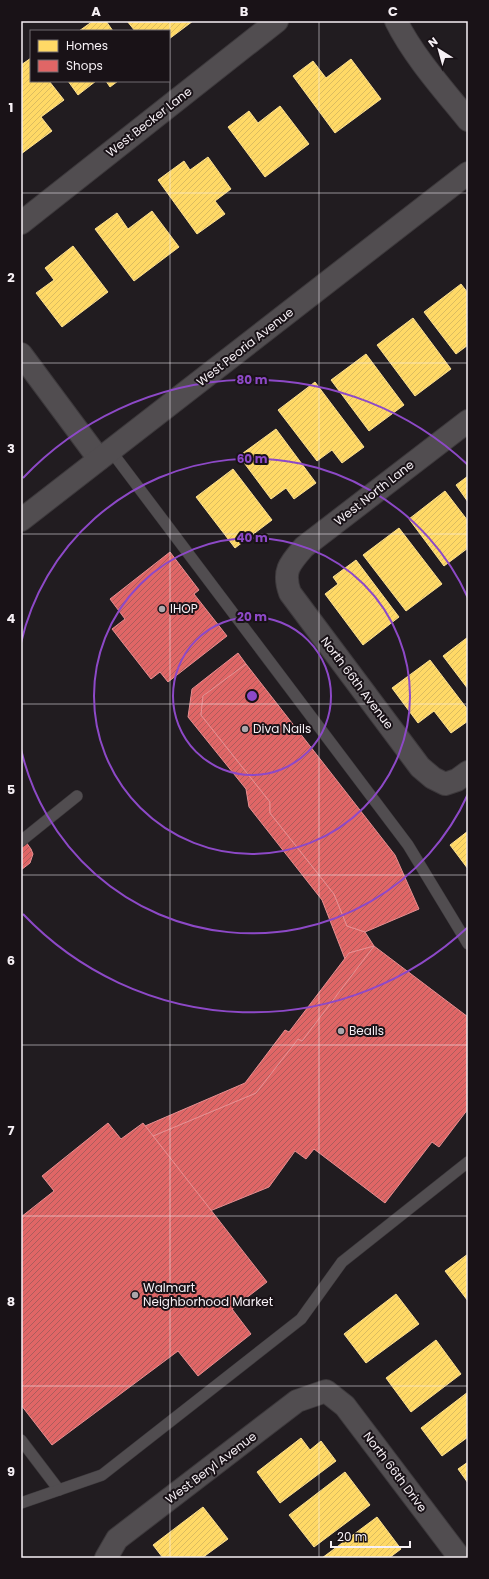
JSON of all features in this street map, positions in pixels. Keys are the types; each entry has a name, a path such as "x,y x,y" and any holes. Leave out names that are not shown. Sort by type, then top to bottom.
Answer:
{"street":[{"name":"West Becker Lane","path":"21,223 277,21"},
{"path":"396,21 403,34 428,70 468,120"},
{"name":"West Peoria Avenue","path":"21,520 468,173"},
{"path":"21,354 105,455"},
{"name":"West North Lane","path":"286,571 293,559 304,547 468,421"},
{"name":"North 66th Avenue","path":"286,571 286,584 290,593 420,767 433,778 445,784 457,780 468,772"},
{"name":"West Beryl Avenue","path":"106,1558 117,1539 291,1406 297,1402 326,1391"},
{"name":"North 66th Drive","path":"326,1391 345,1406 460,1558"}],"lane":[{"path":"105,455 408,845 468,944"},
{"path":"21,841 77,796"},
{"path":"21,1503 102,1475 301,1319 342,1262 468,1162"},
{"path":"21,1440 59,1490"}],"building: Homes":[{"path":"93,21 106,21 112,30 80,30"},
{"path":"127,21 193,21 170,38 170,30 134,30"},
{"path":"30,59 30,82 50,82 64,100 41,117 52,131 21,154 21,65"},
{"path":"351,59 381,99 335,133 293,76 313,61 326,78"},
{"path":"69,82 95,82 78,95"},
{"path":"107,82 117,82 110,87"},
{"path":"280,106 309,144 265,177 228,127 249,111 258,123"},
{"path":"208,157 231,189 215,201 225,214 197,234 158,180 184,161 190,170"},
{"path":"152,211 179,247 134,281 95,229 117,213 128,229"},
{"path":"73,246 108,292 62,327 36,293 54,280 45,268"},
{"path":"461,284 468,293 468,345 456,354 424,312"},
{"path":"413,318 451,369 415,396 377,345"},
{"path":"366,354 404,405 369,431 331,380"},
{"path":"315,382 364,447 342,463 332,450 317,461 278,410"},
{"path":"276,429 316,483 294,499 286,488 271,499 239,456"},
{"path":"233,469 272,520 235,548 196,497"},
{"path":"468,476 468,502 456,485"},
{"path":"445,491 468,521 468,548 444,566 409,519"},
{"path":"399,528 442,584 406,611 363,555"},
{"path":"356,560 399,617 363,645 325,594 338,584 333,577"},
{"path":"468,637 468,689 443,656"},
{"path":"430,660 468,710 468,721 451,733 434,711 418,723 392,688"},
{"path":"468,831 468,869 450,845"},
{"path":"468,1254 468,1301 445,1271"},
{"path":"396,1294 419,1324 366,1363 344,1334"},
{"path":"436,1340 461,1374 411,1412 386,1378"},
{"path":"468,1392 468,1437 442,1456 421,1428"},
{"path":"301,1438 310,1450 321,1441 336,1461 280,1503 257,1472"},
{"path":"468,1462 468,1483 458,1469"},
{"path":"345,1472 370,1505 314,1547 289,1515"},
{"path":"203,1507 228,1539 202,1558 163,1558 153,1545"},
{"path":"377,1517 401,1549 389,1558 322,1558"}],"building: Shops":[{"name":"IHOP","path":"170,552 199,590 194,594 227,636 168,682 160,672 151,679 112,629 125,619 110,599"},
{"path":"238,653 246,664 203,696 201,715 270,802 270,813 334,894 347,926 365,932 374,946 349,953 345,959 322,900 249,807 246,789 188,717 192,689"},
{"path":"246,664 395,855 419,909 365,932 347,926 334,894 270,813 270,802 201,715 203,696"},
{"path":"21,835 33,854 30,863 21,870"},
{"path":"374,946 468,1017 468,1109 439,1147 432,1142 385,1203 314,1149 306,1159 295,1151 269,1187 210,1211 153,1136 256,1093 298,1039 302,1041"},
{"path":"374,946 302,1041 298,1039 256,1093 153,1136 145,1126 245,1083 285,1030 289,1032 349,953"},
{"name":"Walmart Neighborhood Market","path":"108,1123 121,1139 143,1123 267,1282 232,1309 251,1334 198,1376 178,1351 52,1445 21,1405 21,1217 54,1191 42,1176"}],"place":[{"name":"IHOP","path":"162,609"},
{"name":"Diva Nails","path":"245,729"},
{"name":"Bealls","path":"341,1031"},
{"name":"Walmart Neighborhood Market","path":"135,1295"}]}
